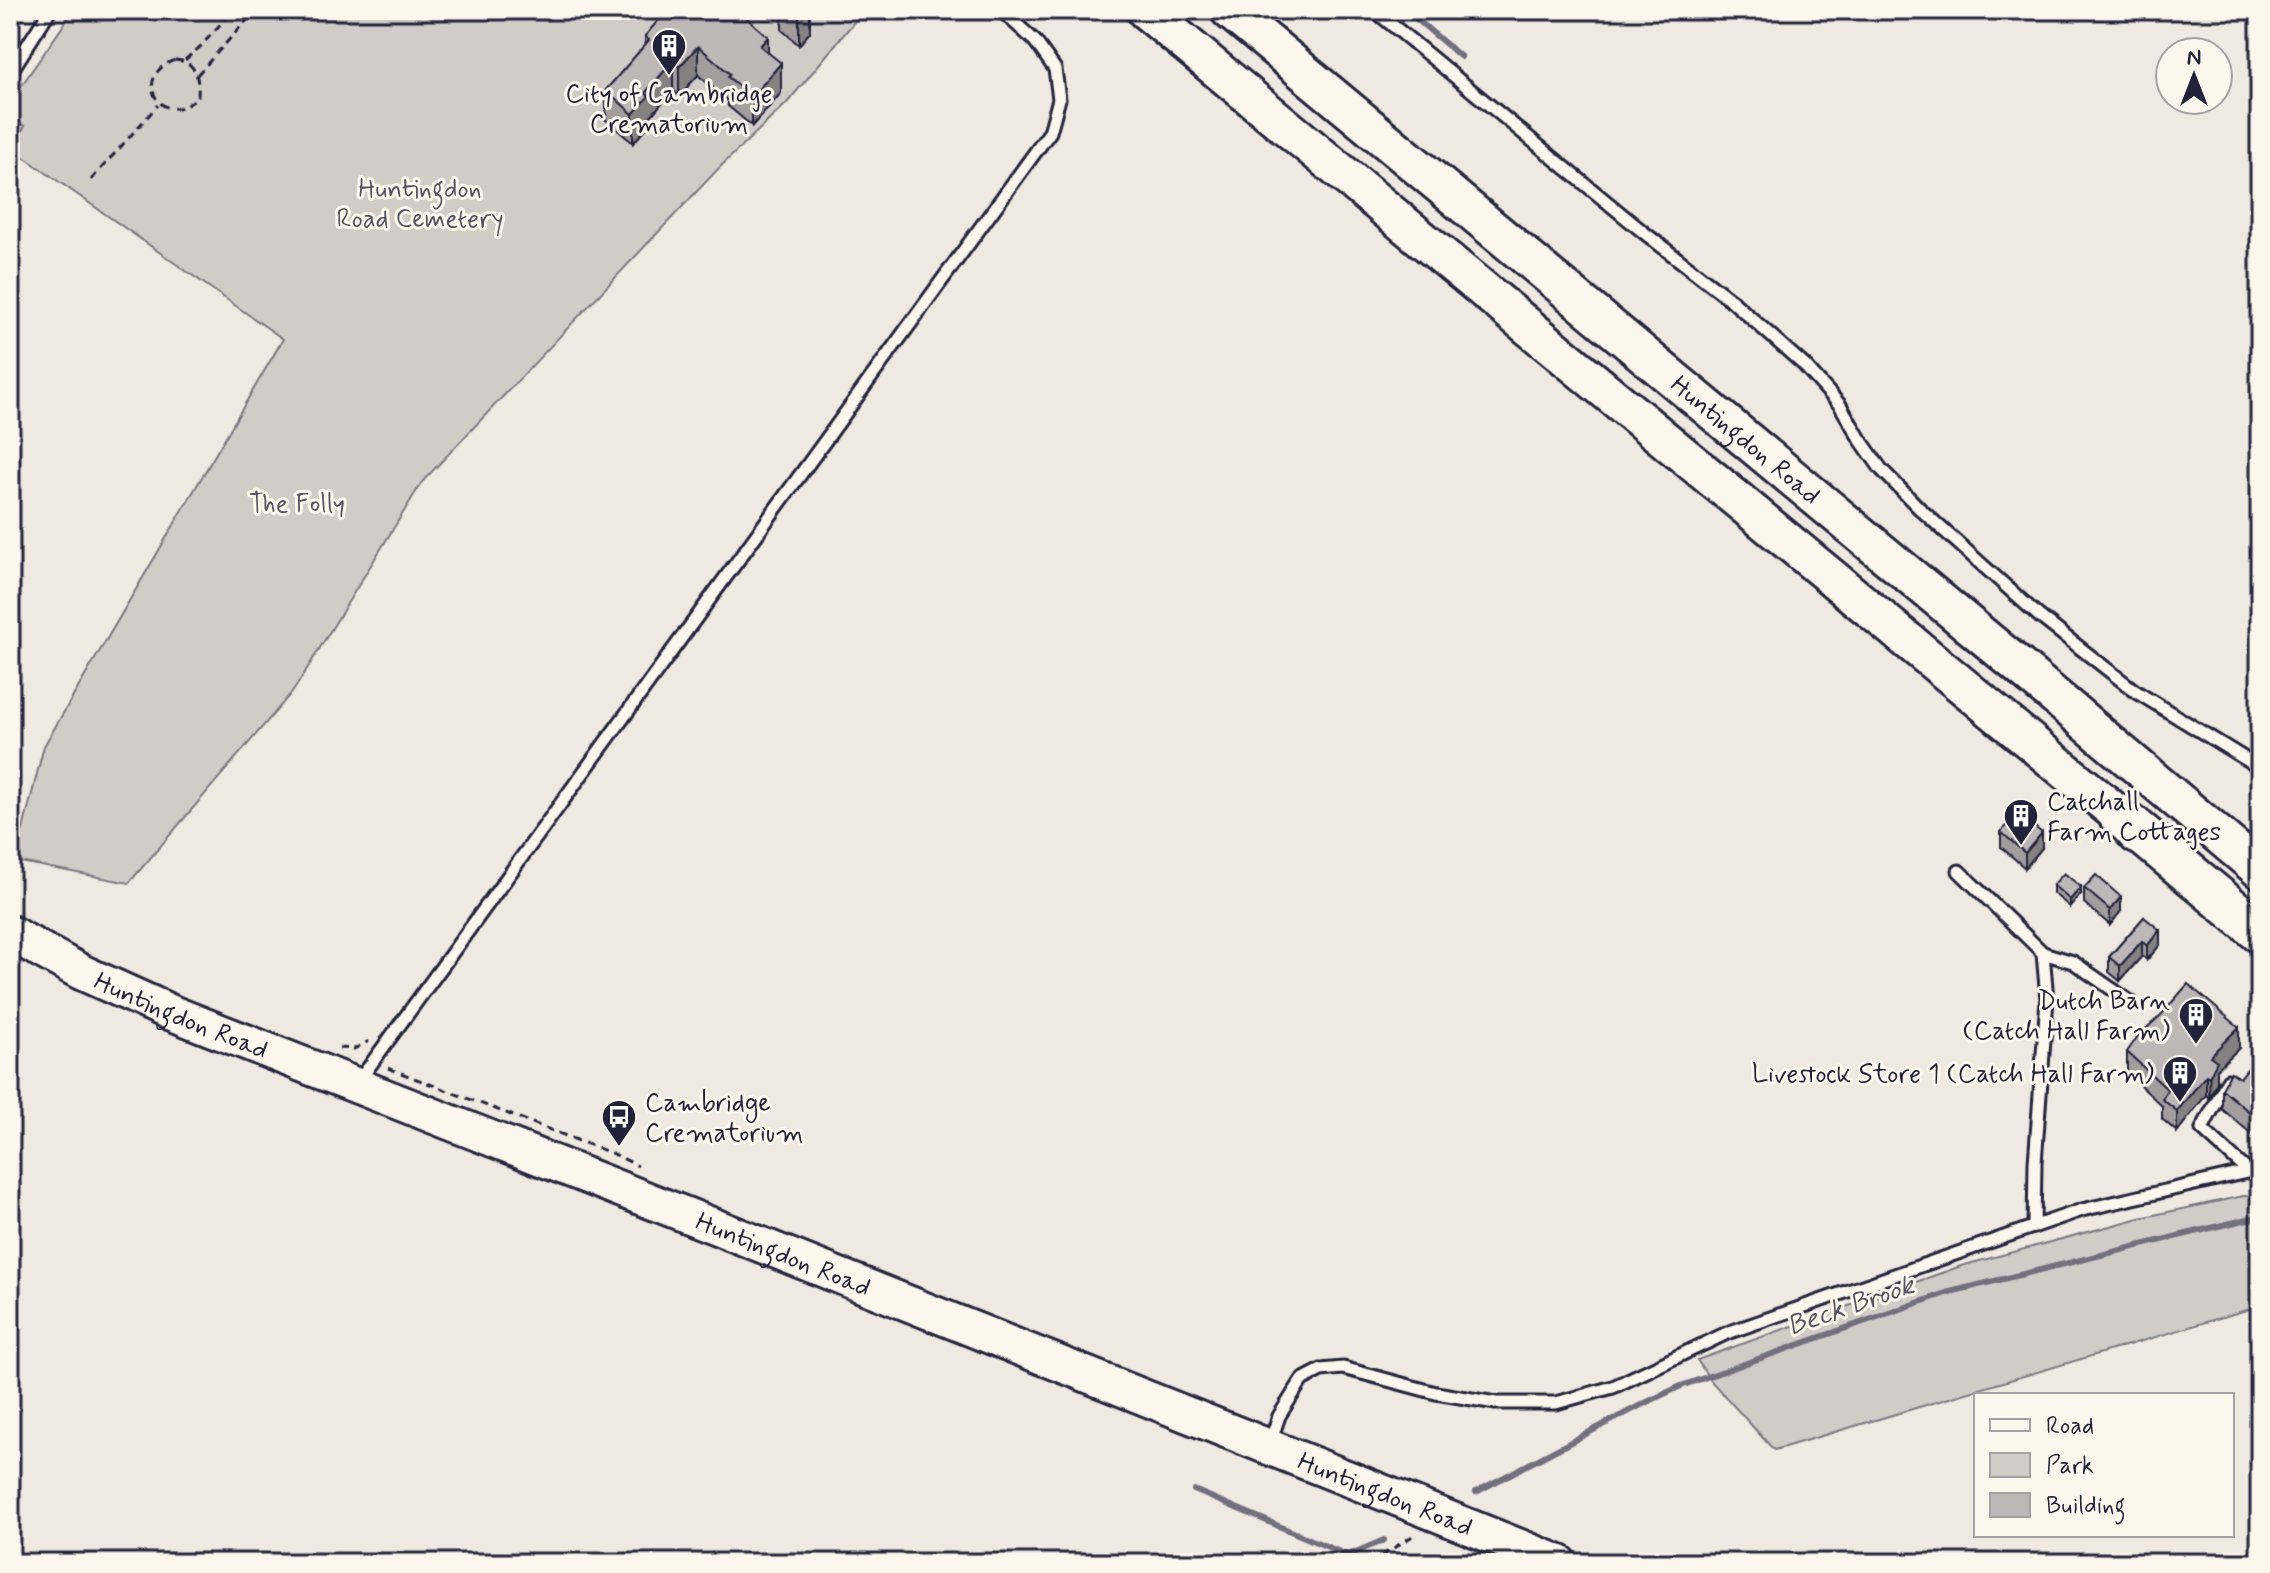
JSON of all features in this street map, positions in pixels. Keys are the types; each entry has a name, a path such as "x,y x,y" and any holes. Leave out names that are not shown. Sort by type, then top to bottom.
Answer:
{"highway":[{"name":"Huntingdon Road","path":"1145,10 2119,815 2160,860 2260,950"},
{"name":"Huntingdon Road","path":"1229,10 2008,656 2260,870"},
{"path":"2119,815 2260,932"}],"main road":[{"name":"Huntingdon Road","path":"10,933 81,972 172,1013 1560,1563"}],"lane":[{"path":"10,73 50,10"},
{"path":"356,1085 1050,132 1059,99 1055,69 1035,41 1001,10"},
{"path":"1374,10 1642,231 1732,301 1804,365 1840,405 1881,469 1919,508 2039,616 2135,691 2260,768"},
{"path":"1959,871 2043,953 2073,962 2132,1003"},
{"path":"2034,1227 2035,1163 2047,999 2043,953"},
{"path":"2232,1072 2202,1129 2255,1171"},
{"path":"1269,1447 1279,1416 1302,1380 1321,1370 1343,1368 1436,1393 1496,1403 1556,1403 1613,1387 1727,1333 2082,1210 2255,1171"}],"path":[{"path":"185,60 197,75 198,97 190,105 169,109 159,104 154,94 152,82 156,72 165,64 185,60 233,10"},
{"path":"197,75 256,10"},
{"path":"91,180 159,104"},
{"path":"1370,1563 1415,1534"},
{"path":"1283,1563 1306,1552"}],"green space":[{"name":"Huntingdon Road Cemetery","path":"74,10 864,10 787,103 719,168 422,482 294,690 129,883 15,861 44,746 283,339 11,148 25,126 10,119 10,102"},
{"path":"2243,1196 2260,1197 2260,1306 1774,1450 1711,1381 1697,1360 1961,1266 2140,1218"}],"building":[{"path":"667,10 738,10 768,37 760,46 781,63 752,97 698,46 679,67 673,61 645,93 649,96 633,114 606,90 649,40 645,36"},
{"path":"2017,812 2042,833 2025,853 2001,832"},
{"path":"2064,873 2081,887 2070,900 2053,885"},
{"path":"2096,875 2121,897 2110,910 2084,888"},
{"path":"2144,917 2160,930 2147,946 2142,941 2120,966 2109,957"},
{"path":"2188,984 2239,1027 2210,1056 2217,1061 2209,1077 2206,1075 2177,1111 2162,1099 2168,1090 2127,1052 2138,1036"},
{"path":"2259,1054 2260,1121 2222,1089 2231,1072 2240,1078"}],"waterway":[{"path":"1406,10 1461,57"},
{"name":"Beck Brook","path":"1476,1492 1681,1386 1946,1293 2260,1216"},
{"path":"1194,1490 1354,1558"},
{"name":"Beck Brook","path":"1330,1563 1384,1540"}],"place":[{"name":"City of Cambridge Crematorium","path":"669,77"},
{"name":"Catchall Farm Cottages","path":"2021,847"},
{"name":"Dutch Barn (Catch Hall Farm)","path":"2196,1046"},
{"name":"Livestock Store 1 (Catch Hall Farm)","path":"2180,1104"},
{"name":"Cambridge Crematorium","path":"619,1148"}],"park label":[{"name":"The Folly","path":"297,503"}]}
